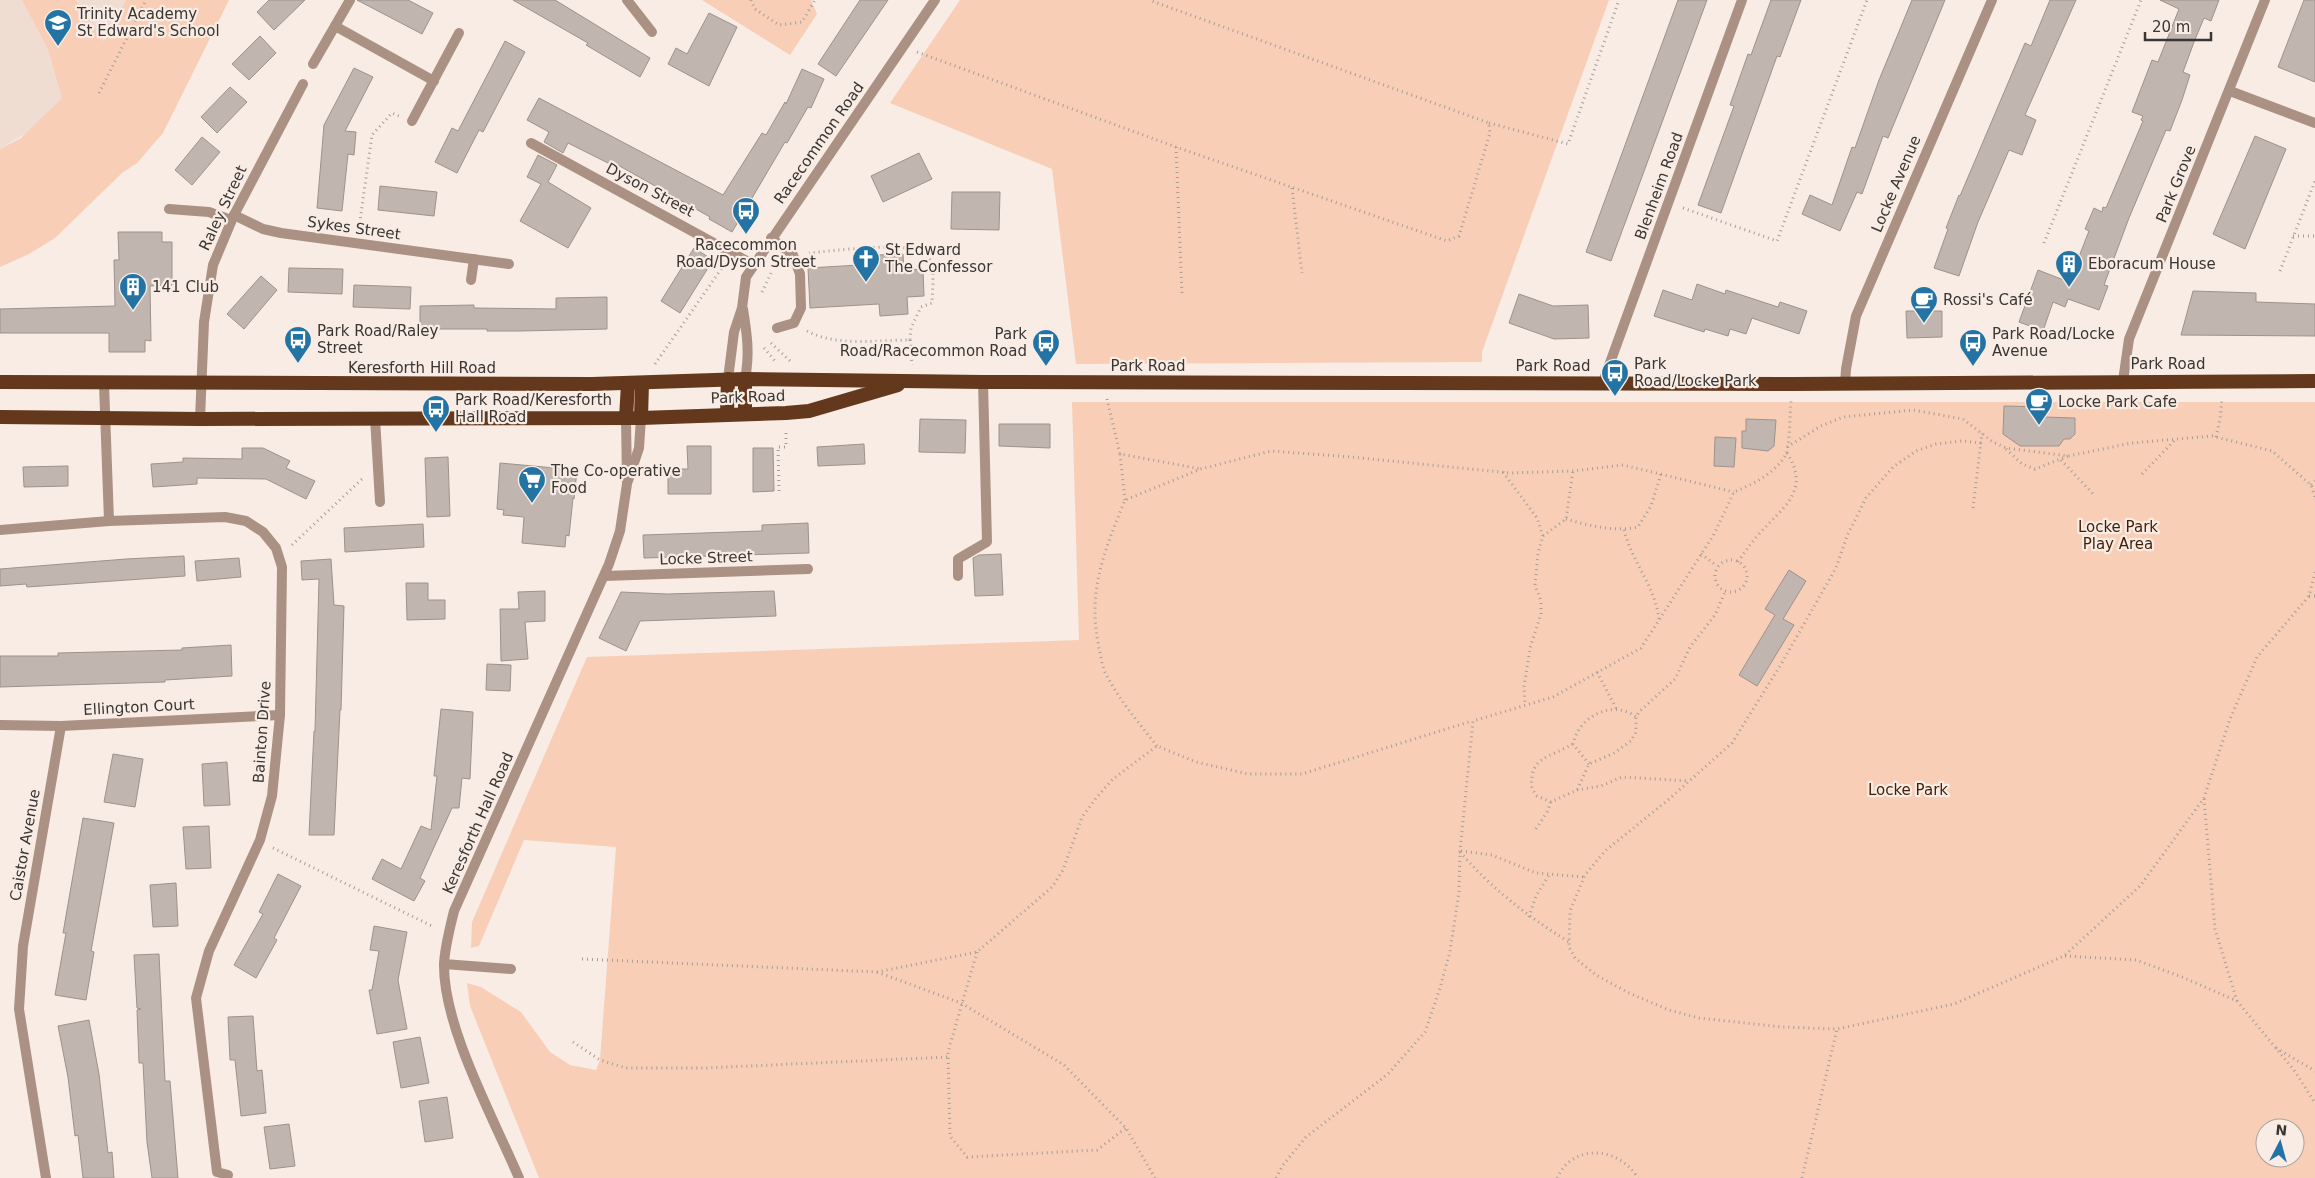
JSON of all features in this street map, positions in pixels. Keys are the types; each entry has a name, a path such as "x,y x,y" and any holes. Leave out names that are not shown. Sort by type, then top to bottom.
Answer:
{"highway":[{"name":"Park Road","path":"635,384 728,379 912,377 983,382 1103,383 1603,382 1845,384 2222,380 2315,382"},
{"name":"Park Road","path":"641,418 809,411 912,377"},
{"path":"727,414 728,379"},
{"path":"745,379 745,413"},
{"name":"Keresforth Hill Road","path":"0,382 104,384 635,384"},
{"path":"626,418 635,384"},
{"path":"0,417 200,419 641,418 635,384"}],"street":[{"path":"313,64 350,0"},
{"path":"627,0 652,32"},
{"name":"Racecommon Road","path":"728,379 734,332 742,308 746,277 935,0"},
{"name":"Blenheim Road","path":"1603,382 1742,0"},
{"name":"Locke Avenue","path":"1845,384 1856,316 1992,0"},
{"name":"Park Grove","path":"2123,381 2129,339 2265,0"},
{"path":"335,26 434,81"},
{"path":"412,122 459,33"},
{"name":"Raley Street","path":"201,384 207,292 213,265 232,218 303,84"},
{"path":"2230,91 2315,123"},
{"name":"Dyson Street","path":"531,143 734,252 754,265"},
{"name":"Sykes Street","path":"169,210 209,212 263,229 509,264"},
{"path":"771,238 789,252 800,274 802,308 794,323 777,328"},
{"path":"471,280 474,259"},
{"name":"Racecommon Road","path":"742,308 749,342 745,379"},
{"path":"958,576 958,559 987,542 983,382"},
{"path":"104,384 109,521"},
{"path":"200,419 201,384"},
{"path":"376,418 380,502"},
{"name":"Keresforth Hall Road","path":"519,1178 461,1047 449,1000 444,964 454,911 605,576 620,531 626,484 626,418"},
{"name":"Keresforth Hall Road","path":"626,484 639,448 641,418"},
{"name":"Bainton Drive","path":"0,530 109,521 225,517 246,521 263,532 276,548 282,567 283,585 280,715 272,796 260,840 209,951 196,998 217,1172 228,1175"},
{"name":"Locke Street","path":"605,576 808,569"},
{"name":"Ellington Court","path":"0,725 61,726 280,715"},
{"name":"Caistor Avenue","path":"46,1178 19,1009 23,946 61,726"},
{"path":"444,964 511,969"}],"path":[{"path":"99,93 146,0"},
{"path":"750,0 755,9 779,25 802,22 815,0"},
{"path":"1149,0 1489,123 1568,144 1619,0"},
{"path":"1668,203 1777,241 1867,0"},
{"path":"2044,243 2141,0"},
{"path":"903,47 1176,147 1447,241 1459,236 1490,133 1489,123"},
{"path":"357,243 372,135 392,113 412,122"},
{"path":"1176,147 1182,294"},
{"path":"2280,271 2315,181"},
{"path":"1292,188 1302,273"},
{"path":"2293,236 2315,236"},
{"path":"759,302 765,283 789,252 862,248 914,248 925,253 932,268 932,303 921,306 911,328 912,377"},
{"path":"635,384 734,252"},
{"path":"794,323 820,338 910,340"},
{"path":"769,340 796,366"},
{"path":"762,344 778,364"},
{"path":"2216,437 2220,419 2222,380"},
{"path":"1103,383 1120,454 1125,500 1104,551 1095,592 1096,634 1105,672 1130,712 1157,746 1196,762 1248,774 1302,774 1553,697 1641,648 1713,536 1734,492"},
{"path":"1125,500 1201,469 1271,451 1503,472 1573,471 1623,465 1734,492 1752,485 1769,474 1786,452 1793,384"},
{"path":"1787,447 1821,426 1843,418 1913,410 1963,419 1993,442 2006,448 2068,456"},
{"path":"779,491 778,447 786,447 786,413"},
{"path":"1973,508 1982,432"},
{"path":"2006,448 2022,464 2035,469 2068,456 2132,443 2216,437 2272,451 2311,486 2315,496"},
{"path":"2142,474 2176,440"},
{"path":"1981,443 1962,441 1945,443 1916,451 1887,473 1866,498 1847,536 1836,568 1784,659 1732,743 1605,851 1584,878 1570,911 1569,942 1575,958 1596,975 1629,993 1669,1010 1724,1022 1837,1030 1954,1004 2064,956 2140,886 2204,798 2230,719 2257,657 2309,596 2315,572"},
{"path":"1738,562 1759,534 1793,496 1797,484 1793,462 1786,452"},
{"path":"1120,454 1201,469"},
{"path":"2061,460 2095,496"},
{"path":"279,558 378,465"},
{"path":"1543,536 1566,519 1573,471"},
{"path":"1503,472 1537,518 1543,536 1538,554 1536,585 1541,601 1540,614 1530,648 1524,687 1525,705"},
{"path":"1566,519 1580,524 1624,530 1638,527 1651,506 1661,474"},
{"path":"2311,486 2315,481"},
{"path":"1624,530 1645,580 1654,593 1659,619"},
{"path":"1701,554 1718,566"},
{"path":"1726,560 1738,562 1745,568 1747,573 1745,584 1736,592 1720,590 1715,581 1718,566 1726,560"},
{"path":"1577,790 1589,764 1614,753 1631,741 1636,732 1636,717 1639,712 1675,679 1690,647 1715,615 1725,592"},
{"path":"2309,596 2315,596"},
{"path":"1597,672 1617,710"},
{"path":"1551,802 1537,796 1532,790 1532,773 1537,764 1546,756 1573,744 1580,726 1589,718 1602,711 1617,710 1629,712 1636,717"},
{"path":"1276,1178 1283,1165 1306,1137 1388,1074 1425,1032 1450,952 1459,892 1460,851 1473,721"},
{"path":"1573,744 1589,764"},
{"path":"582,959 877,972 977,952 1052,887 1063,870 1082,817 1113,779 1157,746"},
{"path":"1536,829 1551,802 1577,790 1601,786 1622,777 1688,781"},
{"path":"2204,798 2215,929 2237,1001 2294,1070 2315,1104"},
{"path":"260,840 449,934"},
{"path":"1460,851 1492,855 1536,873 1584,878"},
{"path":"1460,851 1494,889 1529,917 1569,942"},
{"path":"1529,917 1536,896 1549,874"},
{"path":"977,952 961,1003 948,1057 950,1136 967,1156 1097,1150 1126,1128"},
{"path":"2064,956 2136,960 2182,977 2237,1001"},
{"path":"877,972 961,1003 1064,1065 1126,1128 1155,1178"},
{"path":"1802,1178 1837,1030"},
{"path":"573,1042 600,1060 626,1068 705,1068 948,1057"},
{"path":"2274,1046 2315,1071"},
{"path":"1557,1178 1567,1164 1579,1156 1593,1152 1606,1153 1619,1158 1630,1166 1638,1178"}],"shaded area":[{"name":"Trinity Academy St Edward's School","path":"0,0 139,0 91,94 0,149"}],"green space":[{"path":"22,0 76,0 104,42 126,0 229,0 163,133 137,163 122,173 55,238 29,254 0,267 0,149 21,138 62,98 48,49"},
{"path":"702,0 811,0 817,14 790,55"},
{"path":"960,0 1609,0 1482,352 1482,362 1076,364 1052,169 890,103"},
{"name":"Locke Park","path":"1072,402 2315,402 2315,1178 539,1178 470,1006 467,983 481,987 521,1012 550,1052 570,1065 596,1070 600,1060 616,847 524,840 479,946 471,948 472,922 587,657 1079,640"}],"building":[{"path":"269,0 305,0 274,30 257,12"},
{"path":"357,0 408,0 433,13 422,34"},
{"path":"513,0 555,0 650,58 640,77 586,45 588,43"},
{"path":"860,0 888,0 836,76 818,64"},
{"path":"1678,0 1707,0 1611,261 1586,252"},
{"path":"1771,0 1801,0 1780,57 1777,56 1721,213 1698,205 1734,106 1730,105 1748,54 1751,55"},
{"path":"1912,0 1945,0 1888,138 1883,136 1862,194 1857,192 1840,231 1802,214 1810,195 1832,205 1852,147 1855,148 1879,80"},
{"path":"2050,0 2076,0 2025,115 2036,120 2022,155 2009,150 1978,222 1959,276 1934,268 1948,229 1946,228 1959,195 2025,43 2031,46"},
{"path":"2160,0 2219,0 2211,21 2204,18 2194,42 2183,72 2190,75 2182,100 2170,131 2166,130 2129,218 2104,285 2108,286 2099,310 2068,299 2065,307 2053,302 2043,331 2019,322 2038,270 2069,282 2089,231 2085,229 2094,208 2102,212 2103,207 2106,208 2143,121 2141,120 2143,116 2132,112 2152,60 2158,62 2179,9"},
{"path":"2304,0 2315,0 2315,82 2278,67"},
{"path":"709,13 737,27 709,86 668,64 676,48 687,54"},
{"path":"260,36 276,53 249,80 232,64"},
{"path":"505,41 525,52 483,132 479,130 457,173 435,162 452,128 458,131"},
{"path":"354,68 373,77 345,131 356,132 354,155 348,154 342,211 317,208 324,125"},
{"path":"802,69 824,79 811,108 808,107 787,143 785,142 732,232 709,219 710,217 616,164 614,166 568,143 563,153 544,142 549,132 527,120 539,98 723,195 762,133 766,135 785,102 786,104"},
{"path":"230,87 247,102 217,133 201,117"},
{"path":"2255,136 2286,149 2245,249 2213,234"},
{"path":"202,137 220,152 192,185 175,170"},
{"path":"919,153 932,179 883,202 871,176"},
{"path":"538,155 557,165 548,182 591,208 568,248 520,221 541,184 527,177"},
{"path":"380,186 437,192 434,216 378,210"},
{"path":"952,192 1000,192 999,230 951,229"},
{"name":"141 Club","path":"118,232 162,232 162,242 172,242 172,285 150,286 151,341 145,340 145,352 109,352 109,333 0,333 0,309 115,306 114,260 119,260"},
{"path":"694,248 713,260 680,313 661,301"},
{"name":"St Edward The Confessor","path":"903,254 904,270 923,269 924,296 907,297 908,314 880,316 879,304 810,308 808,268 877,264 877,255"},
{"path":"289,268 343,269 342,294 288,292"},
{"path":"261,276 277,290 244,329 227,314"},
{"path":"1697,284 1725,294 1726,290 1778,307 1780,302 1807,311 1799,334 1752,318 1746,334 1730,329 1728,336 1705,329 1704,332 1654,316 1663,290 1692,300"},
{"path":"354,285 411,287 410,309 353,307"},
{"path":"2193,291 2256,293 2256,302 2315,304 2315,336 2181,335"},
{"path":"1519,294 1553,306 1588,305 1589,338 1554,339 1509,323"},
{"path":"607,297 607,329 487,331 487,329 420,329 420,306 474,305 474,308 556,309 556,298"},
{"name":"Rossi's Café","path":"1906,311 1942,311 1942,337 1907,338"},
{"name":"Locke Park Cafe","path":"2004,406 2044,407 2044,417 2075,418 2075,434 2070,439 2064,439 2059,446 2020,446 2003,434"},
{"path":"920,419 966,420 965,453 919,452"},
{"path":"1746,419 1776,420 1774,446 1768,451 1742,448 1742,431 1746,431"},
{"path":"999,424 1050,424 1050,448 999,446"},
{"path":"1715,437 1736,438 1734,467 1714,466"},
{"path":"864,444 865,464 818,466 817,447"},
{"path":"687,446 711,446 711,494 668,494 668,469 688,469"},
{"path":"242,448 263,448 290,461 286,468 315,481 306,499 266,479 197,478 197,484 153,487 151,464 183,462 183,458 242,459"},
{"path":"753,448 773,448 774,491 753,492"},
{"path":"448,457 450,516 427,517 425,458"},
{"name":"The Co-operative Food","path":"500,463 577,470 569,536 566,535 565,547 522,543 524,517 503,515 504,510 497,509"},
{"path":"68,466 68,486 24,487 23,467"},
{"path":"808,523 809,553 644,558 643,535 762,531 762,525"},
{"path":"423,524 424,547 345,552 344,528"},
{"path":"1001,554 1003,595 975,596 973,558 979,555"},
{"path":"184,556 185,576 27,587 26,584 0,586 0,569"},
{"path":"239,558 241,577 197,581 195,561"},
{"path":"331,559 334,605 344,606 341,710 334,835 309,835 315,731 319,579 302,580 301,561"},
{"path":"1789,570 1806,581 1783,619 1794,625 1757,686 1739,675 1775,615 1765,609"},
{"path":"406,583 428,583 428,600 445,600 445,619 407,620"},
{"path":"545,591 545,621 525,622 528,659 501,661 500,609 519,609 518,592"},
{"path":"774,591 776,616 640,621 626,651 599,638 621,592 667,594"},
{"path":"231,645 232,676 165,680 165,682 0,687 0,656 58,656 58,653 182,650 182,648"},
{"path":"487,664 511,665 510,691 486,690"},
{"path":"441,709 473,712 470,779 462,778 459,808 452,808 420,878 425,881 414,901 372,879 382,859 401,869 421,826 431,830 437,776 434,776"},
{"path":"113,754 143,759 135,807 104,802"},
{"path":"227,762 230,805 204,806 202,764"},
{"path":"83,818 114,823 91,951 94,952 86,1000 55,995 66,933 63,933"},
{"path":"209,826 211,868 186,869 183,827"},
{"path":"278,874 301,886 274,938 277,940 256,978 234,965 263,914 259,912"},
{"path":"176,883 178,926 153,927 150,885"},
{"path":"374,926 407,932 398,980 407,1029 377,1034 369,990 372,990 379,951 370,950"},
{"path":"159,954 165,1081 170,1081 178,1178 152,1178 147,1142 143,1063 139,1063 137,1010 141,1009 137,1008 134,955"},
{"path":"253,1016 257,1071 262,1070 266,1113 241,1116 235,1060 230,1060 228,1017"},
{"path":"89,1020 99,1074 108,1153 112,1152 114,1178 83,1178 78,1135 75,1136 68,1077 58,1026"},
{"path":"420,1037 429,1083 401,1088 393,1042"},
{"path":"447,1097 453,1138 425,1142 419,1101"},
{"path":"289,1124 295,1166 270,1169 264,1127"}],"place":[{"name":"Trinity Academy St Edward's School","path":"58,47"},
{"name":"Racecommon Road/Dyson Street","path":"746,235"},
{"name":"St Edward The Confessor","path":"866,283"},
{"name":"Eboracum House","path":"2069,288"},
{"name":"141 Club","path":"133,311"},
{"name":"Rossi's Café","path":"1924,324"},
{"name":"Park Road/Raley Street","path":"298,364"},
{"name":"Park Road/Racecommon Road","path":"1046,367"},
{"name":"Park Road/Locke Avenue","path":"1973,367"},
{"name":"Park Road/Locke Park","path":"1615,397"},
{"name":"Locke Park Cafe","path":"2039,426"},
{"name":"Park Road/Keresforth Hall Road","path":"436,433"},
{"name":"The Co-operative Food","path":"532,504"}],"park label":[{"name":"Locke Park Play Area","path":"2118,536"}]}
